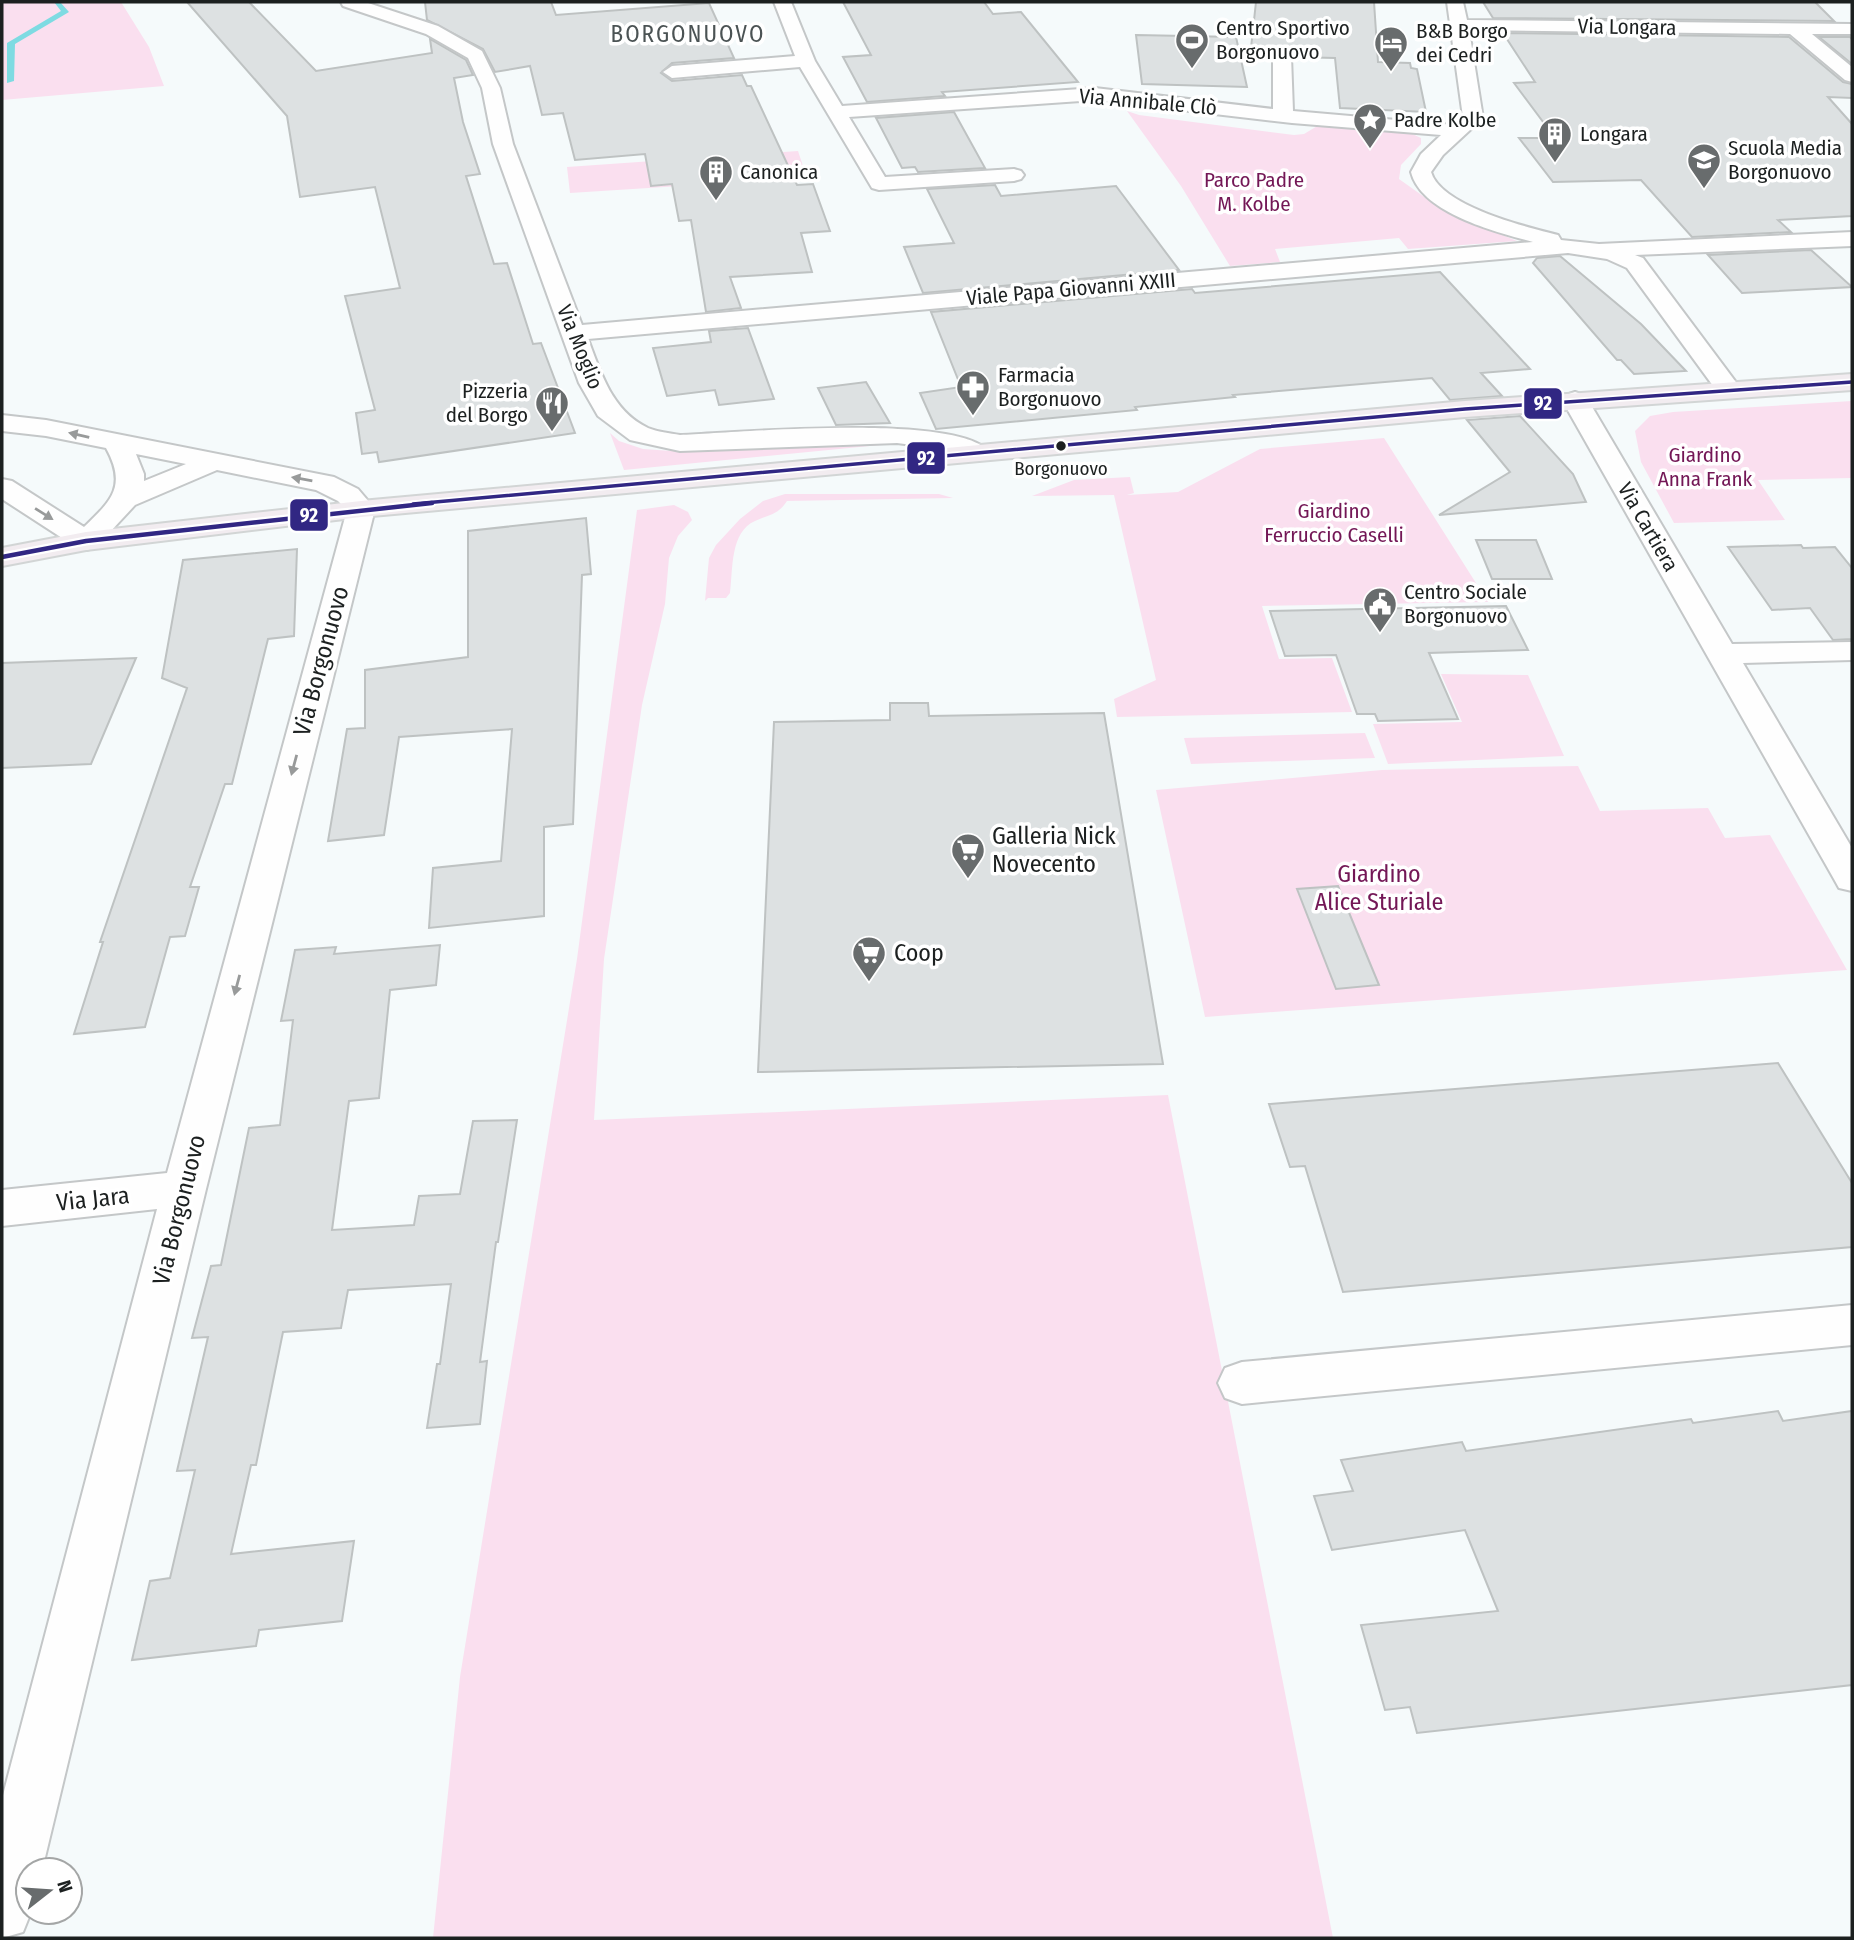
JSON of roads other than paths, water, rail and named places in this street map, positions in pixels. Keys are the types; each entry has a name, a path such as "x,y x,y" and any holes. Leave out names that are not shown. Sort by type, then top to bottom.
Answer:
{"main road":[{"path":"2,557 86,541 361,509 1575,400 1852,383"}],"street":[{"name":"Via Moglio","path":"349,2 432,30 476,55 491,88 503,144 592,383 607,410 639,434 680,443 897,435 940,440 976,453"},
{"path":"782,2 806,61 879,184 1014,175"},
{"path":"1455,2 1473,118 1426,161 1420,174 1423,183 1431,192 1461,209 1526,234 1568,246 1627,257 1635,263 1728,389"},
{"name":"Via Longara","path":"1460,25 1852,29"},
{"path":"1794,29 1852,76"},
{"path":"1282,56 1283,116"},
{"path":"672,72 806,61"},
{"name":"Via Annibale Clò","path":"836,112 1095,94 1283,116 1460,131"},
{"path":"1597,250 1852,239"},
{"name":"Viale Papa Giovanni XXIII","path":"573,333 1568,246"},
{"name":"Via Cartiera","path":"1575,400 1852,879"},
{"path":"2,423 46,428 324,483 348,495 361,509"},
{"path":"117,443 132,470 129,498"},
{"path":"2,487 86,541 129,498 213,463"},
{"name":"Via Borgonuovo","path":"2,1911 184,1189 361,509"},
{"path":"1721,654 1852,651"},
{"name":"Via Jara","path":"2,1208 184,1189"},
{"path":"1242,1383 1852,1325"}],"waterway":[{"path":"10,81 11,43 65,12 57,2"}],"place":[{"name":"Centro Sportivo Borgonuovo","path":"1192,70"},
{"name":"B&B Borgo dei Cedri","path":"1391,73"},
{"name":"Padre Kolbe","path":"1370,150"},
{"name":"Longara","path":"1555,164"},
{"name":"Scuola Media Borgonuovo","path":"1704,190"},
{"name":"Canonica","path":"716,202"},
{"name":"Farmacia Borgonuovo","path":"973,417"},
{"name":"Pizzeria del Borgo","path":"552,433"},
{"name":"Borgonuovo","path":"1061,446"},
{"name":"Centro Sociale Borgonuovo","path":"1380,634"},
{"name":"Galleria Nick Novecento","path":"968,880"},
{"name":"Coop","path":"869,983"}],"district":[{"name":"BORGONUOVO","path":"688,34"}],"park label":[{"name":"Parco Padre M. Kolbe","path":"1254,192"},
{"name":"Giardino Anna Frank","path":"1705,467"},
{"name":"Giardino Ferruccio Caselli","path":"1334,523"},
{"name":"Giardino Alice Sturiale","path":"1379,888"}]}
